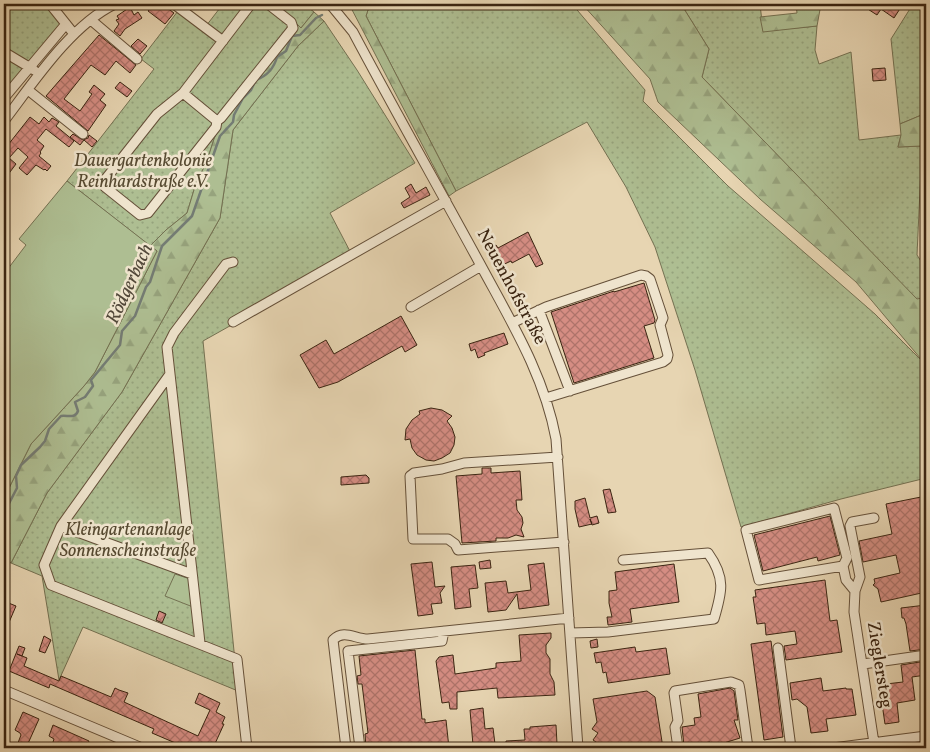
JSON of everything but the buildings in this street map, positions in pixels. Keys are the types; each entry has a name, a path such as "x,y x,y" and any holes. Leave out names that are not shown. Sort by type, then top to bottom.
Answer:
{"street":[{"path":"50,4 74,34"},
{"path":"4,121 74,34 112,4"},
{"path":"174,4 222,41"},
{"path":"251,4 183,93 157,114 104,181 105,186 140,215 148,214 216,127 217,121 222,118 293,28 291,22 268,4"},
{"name":"Neuenhofstraße","path":"330,4 353,32 446,201 533,362 546,398 552,418 558,457 578,748"},
{"path":"91,20 136,59"},
{"path":"4,98 66,24"},
{"path":"4,52 40,74"},
{"path":"28,90 83,134"},
{"path":"183,93 217,121"},
{"path":"232,322 446,201"},
{"path":"200,643 167,347 174,333 226,264 233,262"},
{"path":"411,307 481,266"},
{"path":"512,322 539,310 642,275 650,279 663,318 660,325 668,355 667,359 663,362 546,398"},
{"path":"539,310 570,391"},
{"path":"170,374 61,526 44,565 51,585 237,658 247,748"},
{"path":"558,457 464,462 414,473 410,476 413,539 448,539 455,544 458,550 564,542"},
{"path":"843,566 759,580 746,530 834,508 847,558 843,566 846,580 855,591"},
{"name":"Zieglersteg","path":"874,518 852,522 850,526 860,577 855,591 854,612 874,743"},
{"path":"61,526 192,574"},
{"path":"570,633 608,632 714,620 722,591 716,564 708,553 622,560"},
{"path":"346,748 333,640 338,635 345,633 358,639 368,639 569,618"},
{"path":"360,748 348,651 442,641 444,631"},
{"path":"778,648 791,748"},
{"path":"863,664 926,654"},
{"path":"678,748 675,728 678,721 674,692 731,682 739,685 748,748"},
{"path":"4,690 142,748"},
{"path":"833,748 874,743 892,745 926,736"}],"green space":[{"path":"4,4 54,4 71,24 31,68 4,104"},
{"name":"Dauergartenkolonie Reinhardstraße e.V.","path":"169,4 179,4 206,26 223,4 304,4 314,12 301,28 297,25 214,139 206,164 197,180 187,213 150,246 67,181 154,69 141,59 178,11"},
{"path":"349,4 370,4 366,16 456,191 449,196"},
{"path":"370,4 572,4 645,90 643,101 728,186 875,314 926,365 926,478 741,527 695,370 655,247 626,187 587,122 456,191 366,16"},
{"path":"582,4 681,4 709,49 702,77 917,299 926,297 926,365 856,282 760,199 658,102 650,79"},
{"path":"681,4 760,4 763,31 817,26 815,50 819,64 851,52 859,140 901,135 898,147 922,146 917,255 926,269 926,297 917,300 702,77 709,49"},
{"path":"796,4 821,4 817,26 763,32 760,17 797,13"},
{"path":"913,4 926,4 924,114 900,124 891,39"},
{"path":"314,12 324,21 298,46 233,130 220,218 122,392 47,493 11,563 4,560 4,498 31,444 95,372 157,251 150,246 187,213 197,180 206,164 222,120 297,24 301,28"},
{"name":"Kleingartenanlage Sonnenscheinstraße","path":"324,21 415,163 330,213 353,257 203,341 238,691 83,627 59,680 42,576 11,563 47,493 122,392 220,218 233,130 298,46"},
{"path":"924,114 922,146 898,147 901,135 900,124"},
{"path":"67,181 157,251 95,372 31,444 4,498 4,274 26,245 19,239"},
{"path":"175,574 190,581 193,607 165,596"}],"waterway":[{"name":"Rödgerbach","path":"4,513 17,488 16,476 21,465 45,441 49,429 61,416 73,416 77,413 75,402 85,397 93,386 91,380 120,345 122,331 135,316 146,287 150,282 162,246 192,216 220,136 233,122 234,115 243,98 251,90 256,80 264,76 274,65 277,57 286,51 292,36 300,35 316,18 322,15"}]}
